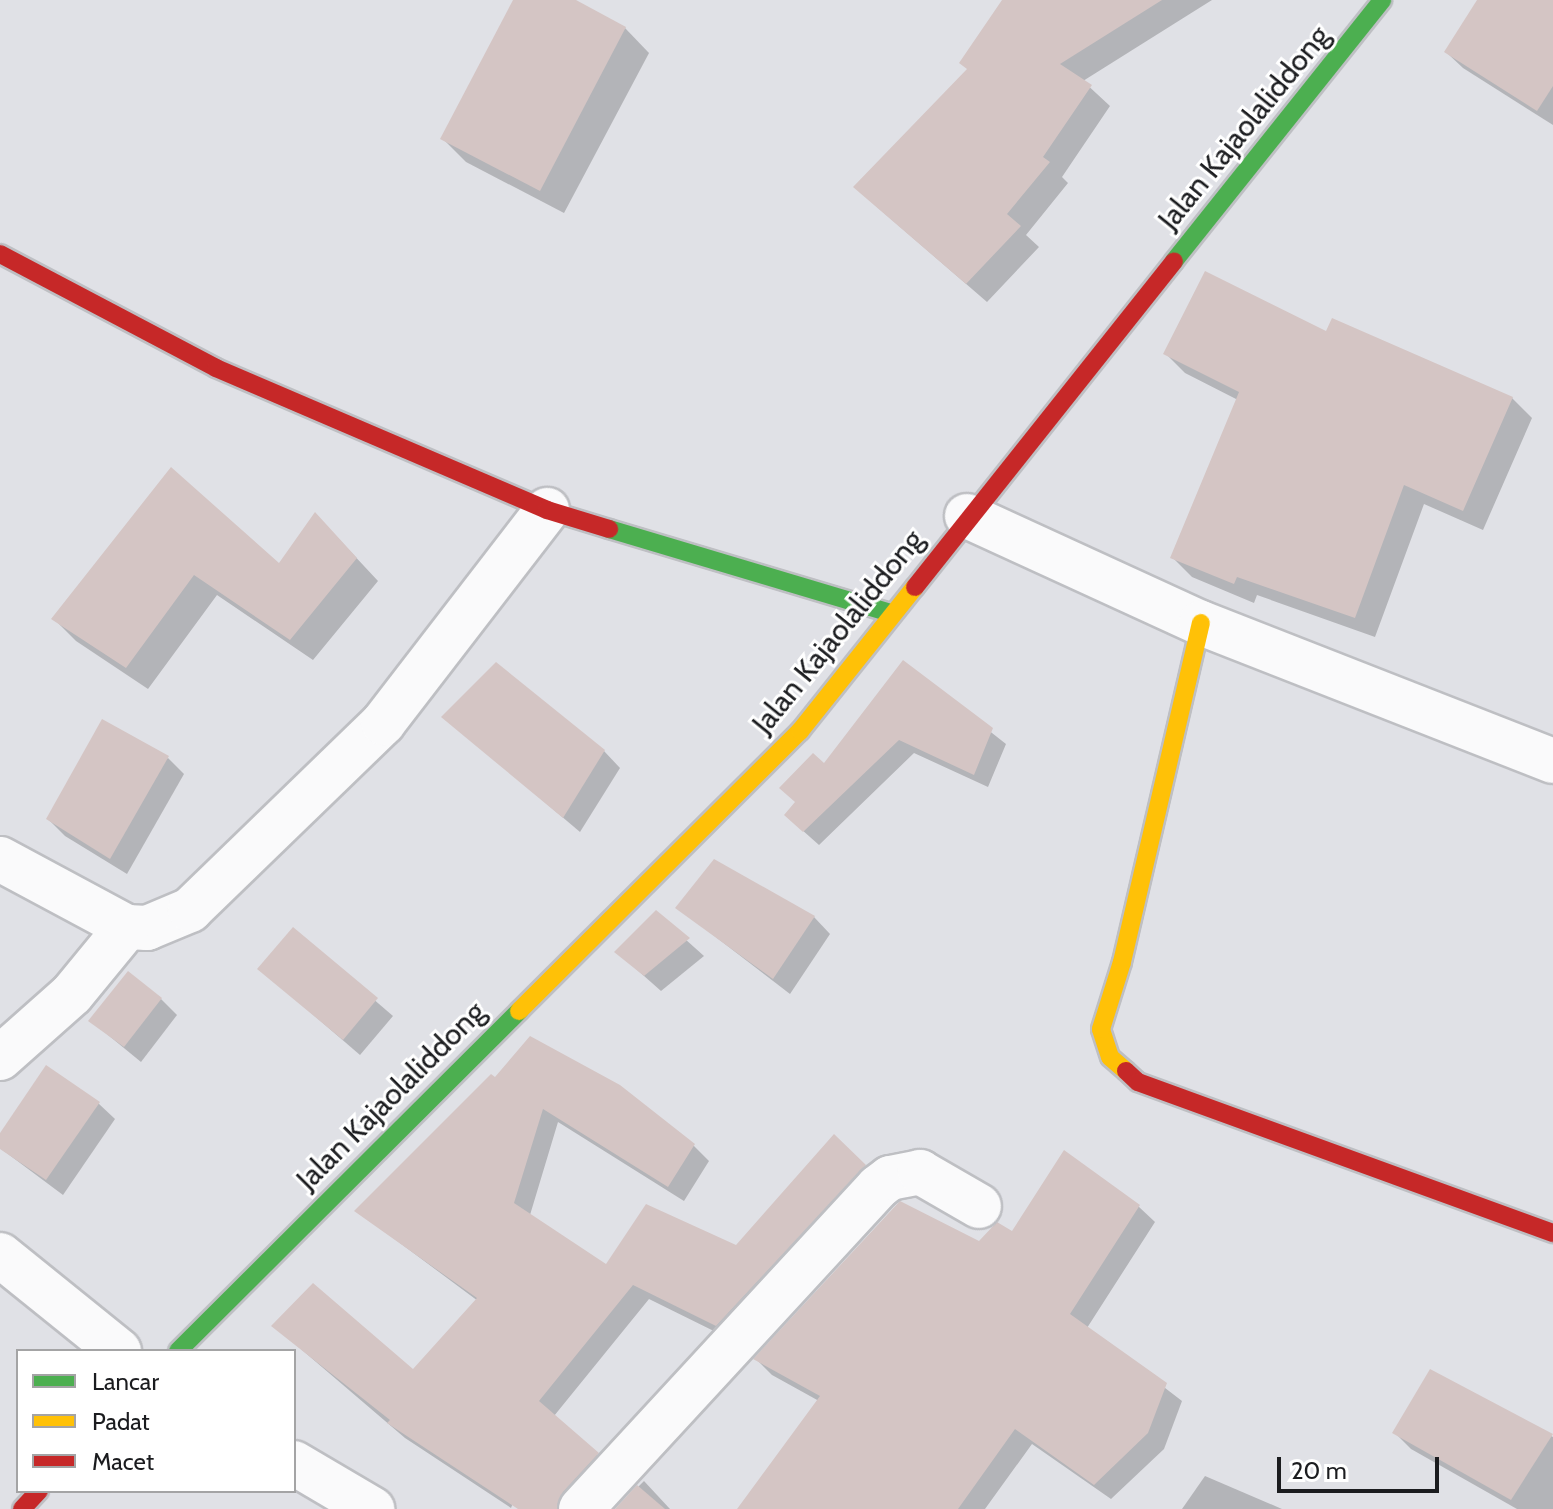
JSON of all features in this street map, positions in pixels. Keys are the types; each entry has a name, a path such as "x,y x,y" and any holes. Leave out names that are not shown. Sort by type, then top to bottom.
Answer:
{"street":[{"name":"Jalan Kajaolaliddong","path":"180,1349 800,731 967,516 1382,0"},
{"path":"0,254 216,368 418,450 547,510 891,613"},
{"path":"0,859 127,927 147,928 190,910 372,734 547,510"},
{"path":"967,516 1201,623 1553,761"},
{"path":"1201,623 1122,962 1101,1029 1110,1057 1138,1082 1553,1233"},
{"path":"0,1058 72,994 127,927"},
{"path":"581,1509 878,1187 890,1178 920,1172 979,1206"},
{"path":"0,1255 117,1349"},
{"path":"296,1464 372,1509"},
{"path":"22,1509 37,1493"}],"building":[{"path":"513,0 576,0 626,27 540,191 440,139"},
{"path":"1002,0 1162,0 1060,64 1092,85 1043,157 1050,162 1007,214 1021,226 966,284 853,187 967,69 959,63"},
{"path":"1477,0 1553,0 1553,86 1537,111 1444,52"},
{"path":"1205,271 1326,331 1332,318 1513,397 1463,511 1404,485 1355,618 1237,577 1234,584 1170,558 1239,392 1163,354"},
{"path":"171,467 279,563 315,512 357,558 290,640 194,575 126,668 51,619"},
{"path":"903,660 993,728 974,775 899,740 803,832 784,815 795,802 779,788 813,753 824,763"},
{"path":"496,662 605,750 563,818 441,717"},
{"path":"102,719 169,756 110,859 46,819"},
{"path":"714,859 815,916 773,979 675,908"},
{"path":"656,910 690,938 644,976 614,952"},
{"path":"293,927 378,998 343,1040 257,969"},
{"path":"128,971 162,998 124,1047 88,1021"},
{"path":"530,1036 620,1085 695,1144 668,1187 543,1109 514,1203 606,1264 646,1204 736,1245 834,1134 866,1165 716,1326 633,1285 539,1401 599,1453 563,1492 557,1509 518,1509 387,1423 390,1420 271,1326 313,1283 413,1369 477,1298 354,1211 491,1074 495,1077"},
{"path":"46,1065 100,1102 46,1180 0,1149 0,1133"},
{"path":"1064,1150 1140,1205 1070,1314 1167,1383 1148,1433 1094,1485 1015,1429 958,1509 737,1509 820,1396 753,1359 900,1201 979,1241 997,1222 1012,1231"},
{"path":"1430,1369 1553,1434 1511,1500 1392,1433"},
{"path":"637,1485 665,1509 615,1509"}],"traffic: fast":[{"path":"1174,261 1382,0"},
{"path":"609,529 891,613"},
{"path":"180,1349 519,1011"}],"traffic: slow":[{"path":"519,1011 800,731 915,587"},
{"path":"1126,1071 1110,1057 1101,1029 1122,962 1201,623"}],"traffic: jam":[{"path":"0,254 216,368 547,510 609,529"},
{"path":"915,587 1174,261"},
{"path":"1126,1071 1138,1082 1553,1233"},
{"path":"22,1509 37,1493"}]}
